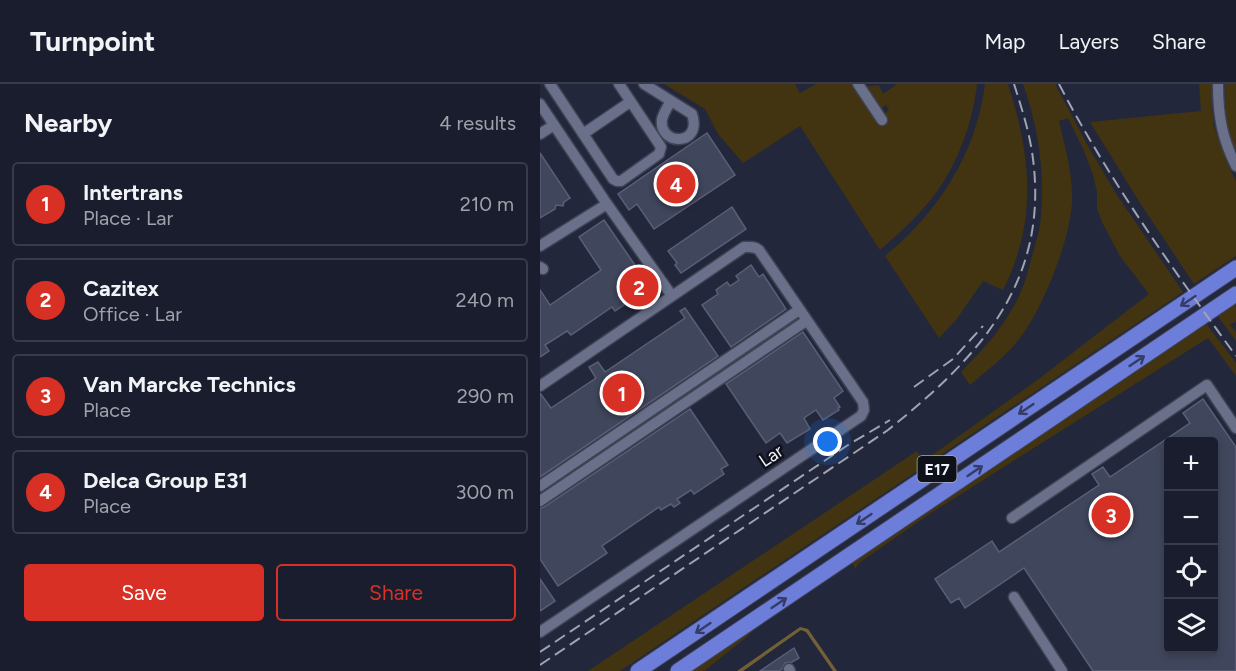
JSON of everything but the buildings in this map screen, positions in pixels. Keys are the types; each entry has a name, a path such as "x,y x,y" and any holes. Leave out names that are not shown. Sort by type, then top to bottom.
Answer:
{"highway":[{"name":"E17","path":"638,671 1236,268"},
{"name":"E17","path":"678,671 1236,294"}],"street":[{"path":"619,84 661,147 659,154 621,181 613,179 552,88 540,102 607,204 672,296"},
{"path":"644,84 671,101"},
{"path":"858,84 882,115"},
{"path":"1218,84 1220,121 1225,142 1236,166"},
{"path":"583,134 630,102"},
{"path":"540,134 553,122"},
{"path":"540,246 607,204"},
{"name":"Lar","path":"540,386 744,247 750,246 759,250 863,402 864,410 861,416 540,632"},
{"path":"540,486 799,310"},
{"path":"540,501 806,321"},
{"path":"1012,518 1207,385 1236,428"},
{"path":"1014,597 1062,671"}],"shaded area":[{"path":"664,84 795,84 800,93 816,84 855,84 884,114 889,110 886,105 880,109 862,87 879,85 883,94 897,84 977,84 966,135 943,183 916,216 880,250 800,126 743,163 718,134 705,109"},
{"path":"985,84 1008,84 1016,111 1026,163 1026,213 1022,239 1003,290 983,281 956,320 939,338 885,256 929,213 962,162 982,104"},
{"path":"1023,84 1055,84 1117,195 1183,292 620,671 588,671 917,451 924,461 1040,378 1149,294 1120,256 1103,224 1097,209 1097,192 1093,175 1068,118 1059,121 1070,171 1072,202 1066,235 1054,273 1029,325 1009,351 970,385 961,372 991,340 1015,304 1025,281 1039,229 1042,207 1040,153"},
{"path":"1199,84 1213,84 1214,126 1236,181 1236,256 1194,284 1090,122 1201,111"},
{"path":"1225,84 1236,84 1236,152 1227,119"},
{"path":"1236,302 1236,321 1230,325 1236,332 1236,341 1217,315"},
{"path":"1205,322 1236,363 1236,376 1208,338 928,515 859,563 855,569 852,561"},
{"path":"759,624 748,636 704,671 690,671"},
{"path":"800,627 808,629 837,671 833,671 806,632 801,630 743,671 737,671"}],"railway":[{"path":"540,665 888,430 950,375 977,346 1000,314 1018,281 1030,244 1035,203 1033,159 1028,131 1014,84"},
{"path":"1059,84 1120,189 1165,257 1236,356"},
{"path":"914,387 953,359 983,326"},
{"path":"540,652 848,445 890,420"}],"place":[{"name":"Delca Group E31","path":"676,184"},
{"name":"Cazitex","path":"639,287"},
{"name":"Intertrans","path":"622,393"},
{"name":"Van Marcke Technics","path":"1111,515"}]}
